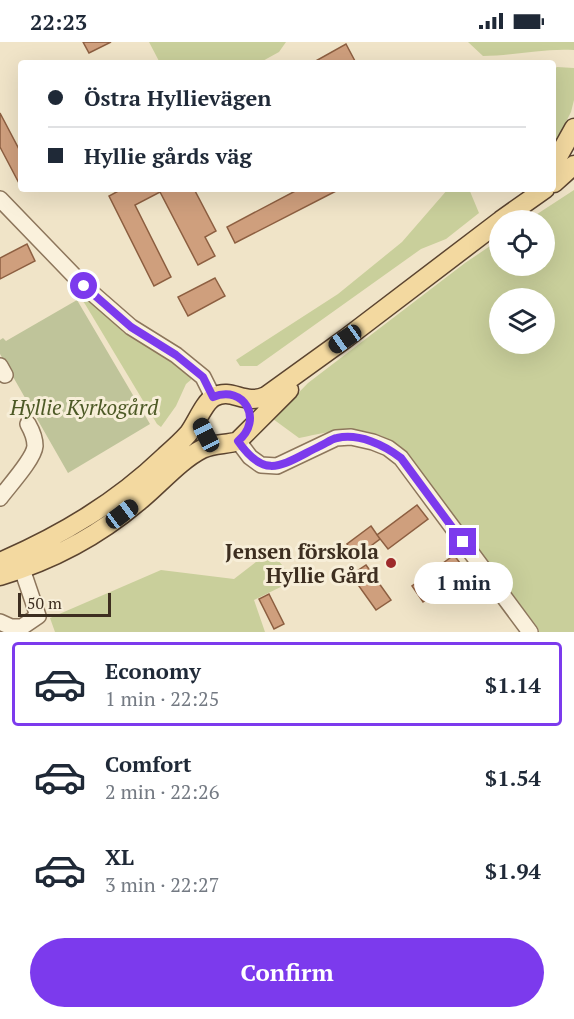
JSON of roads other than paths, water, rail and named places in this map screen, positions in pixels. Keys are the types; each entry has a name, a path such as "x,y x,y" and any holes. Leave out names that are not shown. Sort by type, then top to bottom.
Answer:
{"main road":[{"path":"556,160 574,128"},
{"path":"556,181 574,165"},
{"path":"511,210 530,192"},
{"path":"515,210 541,192"},
{"path":"236,438 213,441 206,435 201,424 201,416 203,408 213,397 228,394 258,400 266,396 489,229"},
{"path":"12,562 48,559 98,532 136,504 196,453 204,448 236,438 345,339"},
{"path":"236,438 250,411 244,401 237,396"},
{"path":"0,576 12,562 112,501 164,457 187,435 201,416"}],"street":[{"path":"0,199 84,286 131,327 176,355 203,377 213,397"},
{"path":"0,498 22,470 35,448 28,424"},
{"path":"236,438 250,458 261,465 277,466 336,438 351,437 388,448 401,458 530,632"},
{"path":"0,622 11,627 22,627 38,616 12,562"}],"place":[{"name":"Jensen förskola Hyllie Gård","path":"391,563"}],"park label":[{"name":"Hyllie Kyrkogård","path":"84,407"}]}
